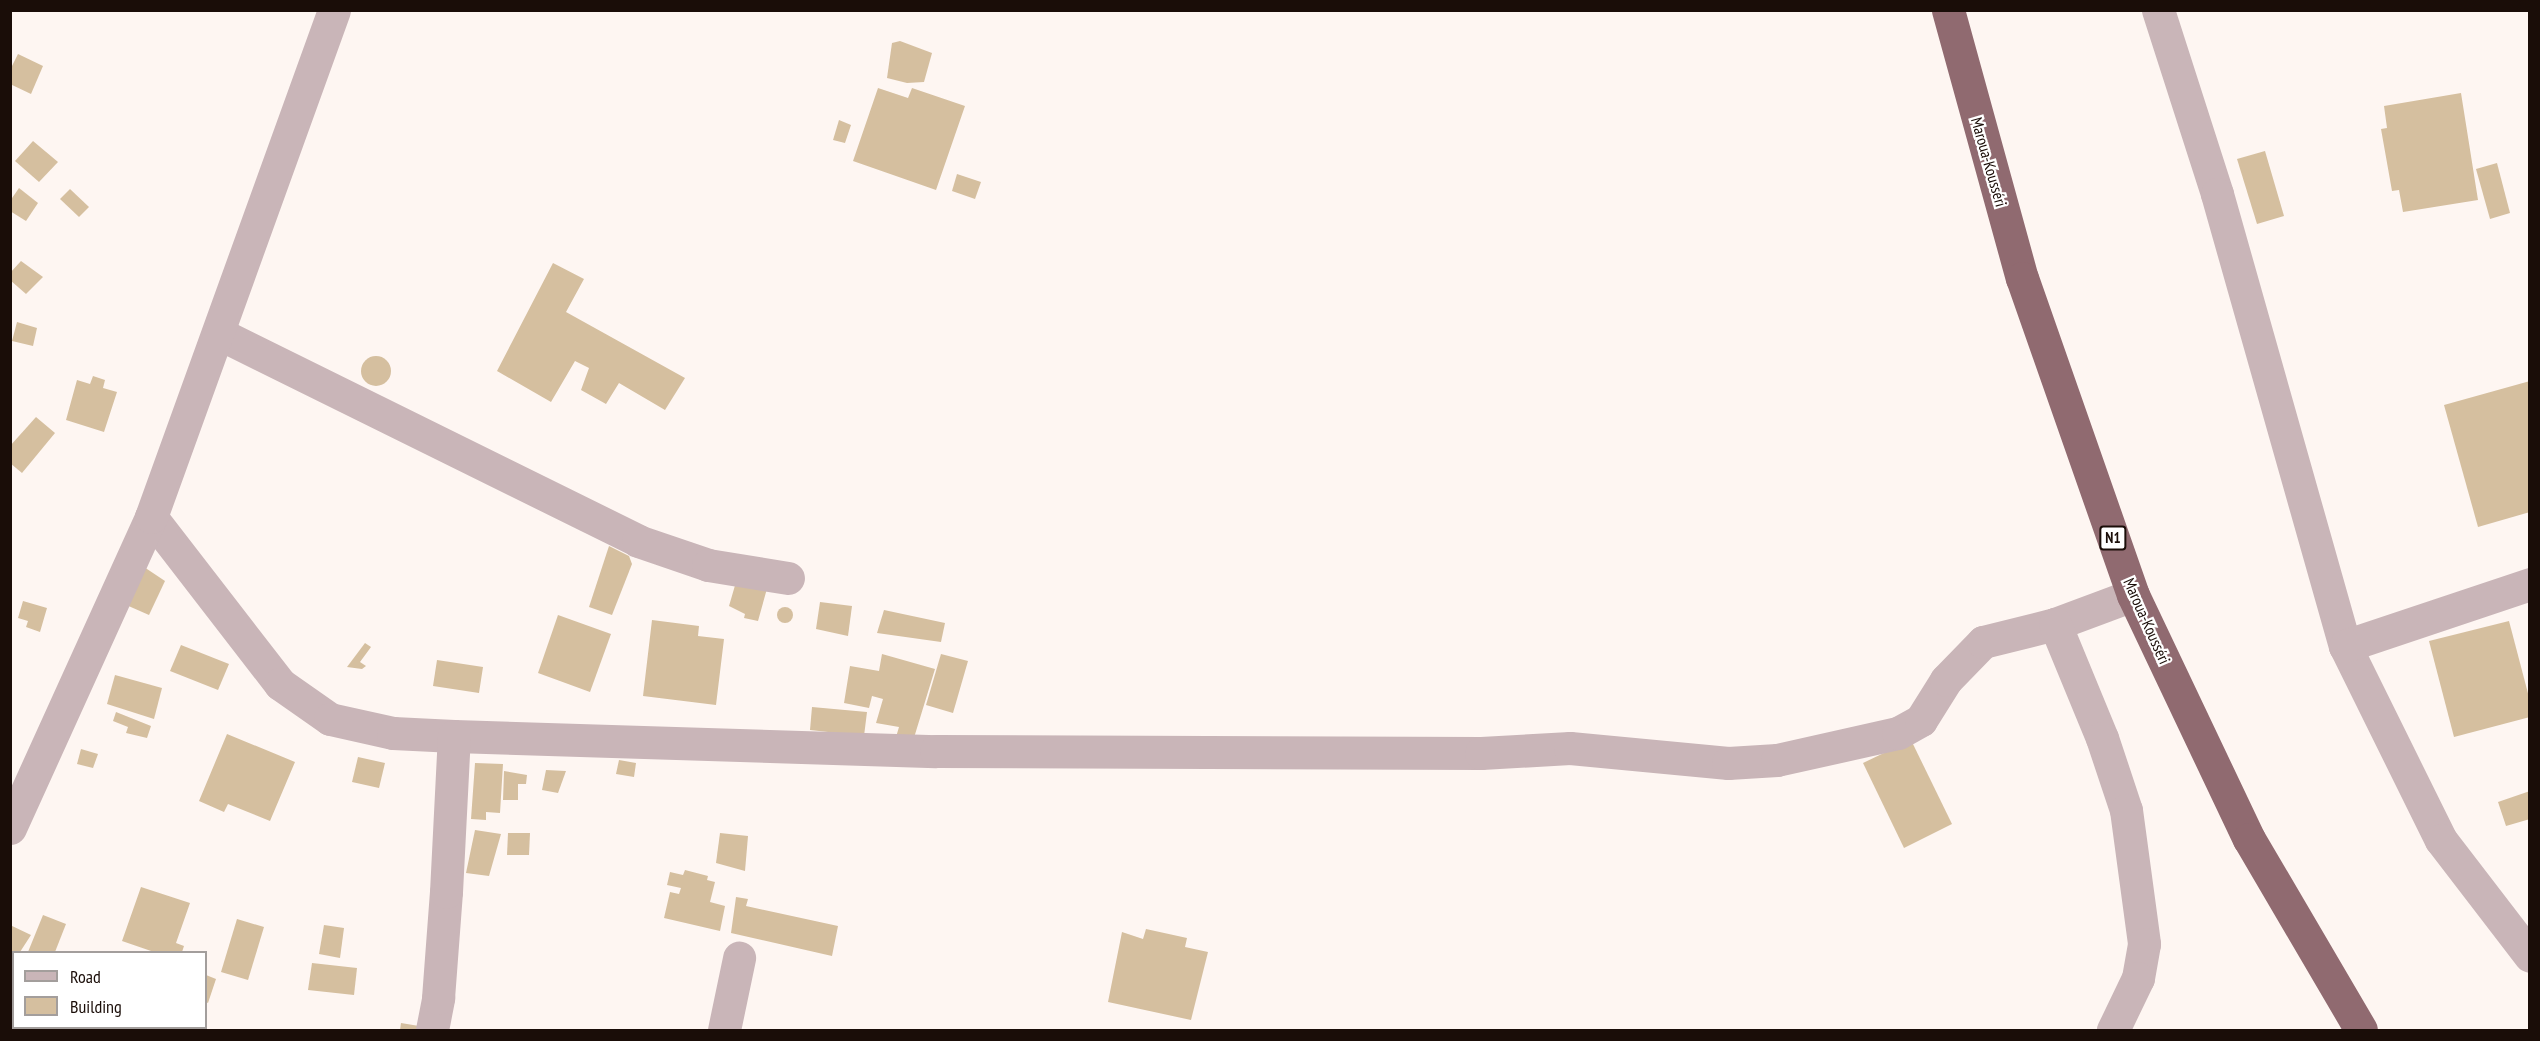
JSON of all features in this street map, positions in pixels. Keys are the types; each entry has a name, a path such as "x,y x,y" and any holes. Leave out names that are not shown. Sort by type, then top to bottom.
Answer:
{"highway":[{"name":"Maroua-Kousséri","path":"1948,10 2022,278 2133,595 2249,839 2361,1030"}],"street":[{"path":"10,828 151,517 334,10"},
{"path":"2157,10 2217,194 2345,646 2441,840 2529,956"},
{"path":"218,333 638,541 708,565 788,578"},
{"path":"151,517 280,684 330,719 393,734 936,751 1481,753 1570,748 1728,763 1767,760 1898,733 1921,720 1946,680 1983,642 2055,624 2133,595"},
{"path":"2345,646 2529,584"},
{"path":"2055,624 2102,738 2126,810 2144,944 2138,978 2113,1030"},
{"path":"432,1030 438,998 446,892 454,736"},
{"path":"724,1030 739,958"}],"building":[{"path":"900,41 932,53 924,82 907,83 887,78 892,43"},
{"path":"18,54 43,66 31,94 10,84 10,70"},
{"path":"878,88 908,98 912,88 965,106 936,190 853,161"},
{"path":"2461,93 2478,200 2403,212 2399,190 2392,191 2381,129 2387,128 2384,106"},
{"path":"839,120 851,125 845,143 833,140"},
{"path":"33,141 58,162 39,182 15,161"},
{"path":"2265,151 2284,216 2257,224 2237,159"},
{"path":"2497,163 2510,213 2490,219 2476,169"},
{"path":"957,174 981,182 975,199 952,191"},
{"path":"19,188 38,203 26,221 10,211 10,201"},
{"path":"70,189 89,207 79,217 60,199"},
{"path":"21,261 43,277 26,294 10,280 10,273"},
{"path":"553,263 584,279 566,312 685,378 665,410 619,383 606,404 581,390 589,368 575,361 551,402 497,371"},
{"path":"17,322 37,328 33,346 12,341"},
{"path":"376,356 387,360 391,371 387,382 376,386 365,382 361,371 365,360"},
{"path":"93,376 105,380 103,388 117,392 104,432 66,420 77,380 90,384"},
{"path":"2530,381 2530,512 2478,527 2444,405"},
{"path":"36,417 55,433 22,473 10,463 10,446"},
{"path":"609,546 629,556 632,564 612,615 589,607"},
{"path":"141,565 165,581 149,615 124,604"},
{"path":"736,582 768,585 758,621 744,618 745,614 729,606"},
{"path":"23,601 47,608 40,632 26,627 28,621 18,618"},
{"path":"820,602 852,606 848,636 816,629"},
{"path":"782,607 788,607 793,615 791,621 782,623 777,618 777,612"},
{"path":"884,610 945,623 941,642 877,633"},
{"path":"558,615 611,634 590,692 538,673"},
{"path":"652,620 699,626 698,636 724,639 716,705 643,696"},
{"path":"2509,621 2530,701 2530,717 2454,737 2429,641"},
{"path":"365,643 371,647 360,662 366,666 362,669 347,667"},
{"path":"181,645 229,664 218,690 170,671"},
{"path":"882,654 935,669 913,741 896,737 899,727 876,723 883,699 872,696 869,708 844,703 850,666 879,671"},
{"path":"941,654 968,661 953,713 926,705"},
{"path":"437,660 483,667 479,693 433,686"},
{"path":"115,675 162,688 154,719 107,704"},
{"path":"812,707 867,712 864,736 810,730"},
{"path":"116,712 151,726 147,738 126,733 128,727 113,721"},
{"path":"227,734 295,762 270,821 228,804 224,812 199,801"},
{"path":"1911,740 1952,824 1904,848 1863,763"},
{"path":"81,749 98,754 93,768 77,764"},
{"path":"358,757 385,763 379,788 352,782"},
{"path":"619,760 636,763 634,777 616,774"},
{"path":"475,763 503,764 500,813 486,812 486,820 471,819"},
{"path":"546,770 566,771 558,793 542,790"},
{"path":"504,771 527,775 526,784 518,784 518,800 503,800"},
{"path":"2530,791 2530,819 2506,826 2498,802"},
{"path":"475,830 501,834 489,876 466,873"},
{"path":"508,833 530,833 529,855 507,855"},
{"path":"720,833 748,836 745,871 716,863"},
{"path":"685,870 708,876 707,880 715,882 710,902 725,906 720,931 664,918 670,892 679,894 681,888 667,885 670,872 683,875"},
{"path":"141,887 190,903 176,943 184,946 182,951 151,951 122,941"},
{"path":"736,897 748,899 746,906 838,926 832,956 731,933"},
{"path":"43,915 66,924 55,951 28,951"},
{"path":"237,919 264,927 248,980 221,972"},
{"path":"10,925 31,935 21,951 12,951 12,957"},
{"path":"324,925 344,928 340,958 319,954"},
{"path":"1146,929 1187,938 1185,947 1208,952 1191,1020 1108,1002 1122,932 1143,939"},
{"path":"312,963 357,968 354,995 308,990"},
{"path":"207,975 216,979 207,1002"},
{"path":"10,986 12,986 12,999 10,1012"},
{"path":"401,1023 419,1026 419,1030 400,1030"}]}
